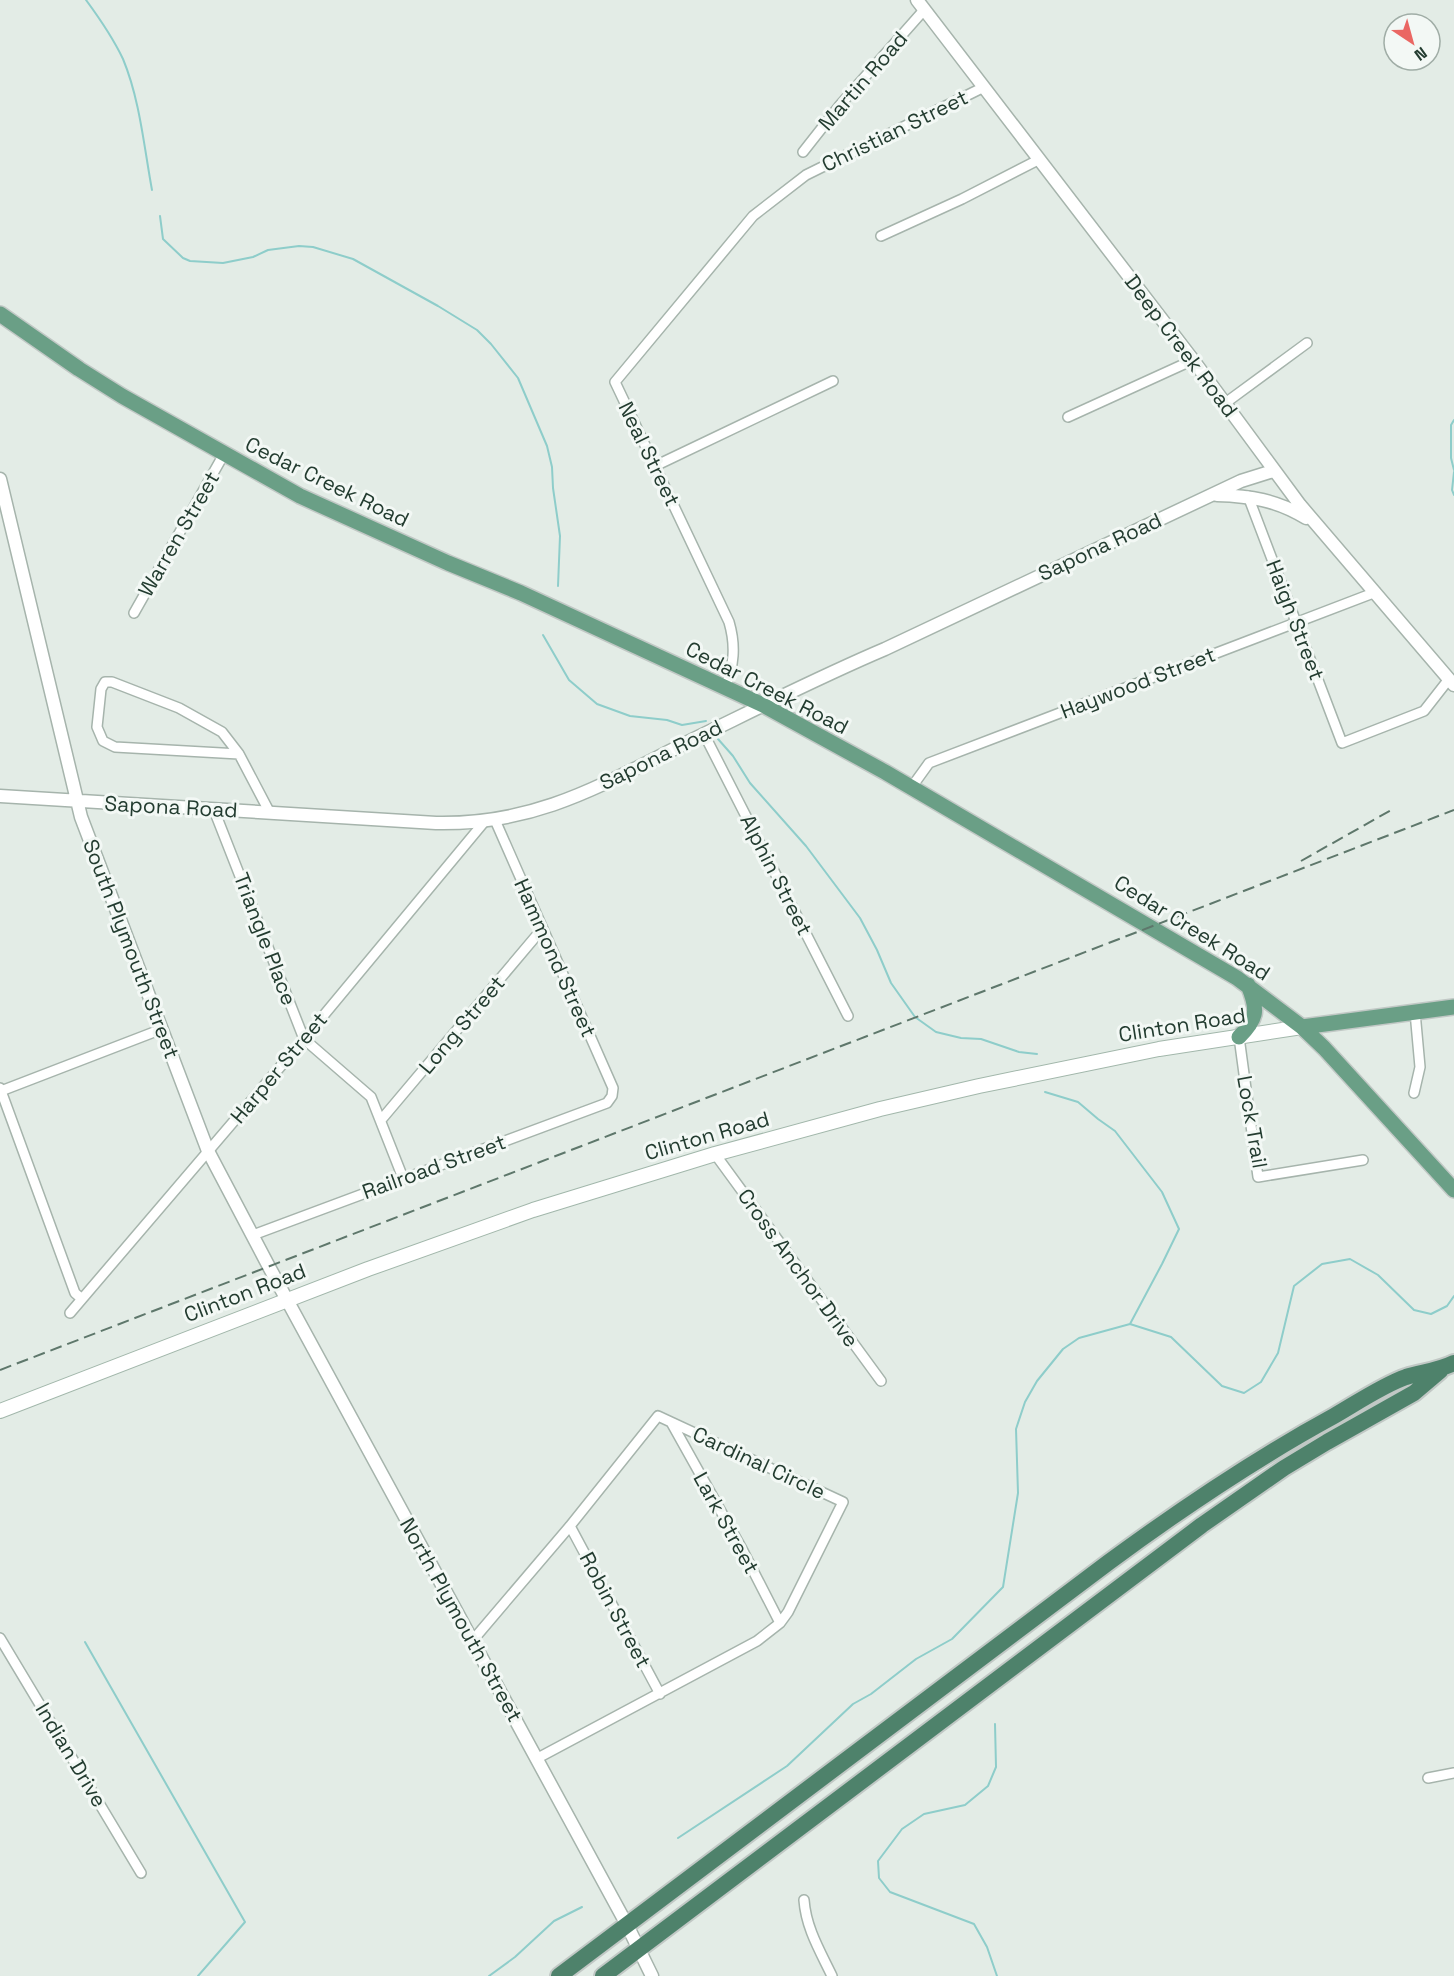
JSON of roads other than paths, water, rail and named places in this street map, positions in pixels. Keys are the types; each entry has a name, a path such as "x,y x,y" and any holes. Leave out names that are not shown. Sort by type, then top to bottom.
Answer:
{"highway":[{"path":"559,1976 1099,1569 1188,1505 1274,1450 1406,1377 1447,1367"},
{"path":"603,1976 1210,1520 1284,1468 1414,1393 1447,1367"}],"main road":[{"name":"Cedar Creek Road","path":"1,318 96,380 224,454 320,505 521,593 763,705 1107,900 1248,985 1302,1028 1454,1190"},
{"path":"1239,1037 1251,1025 1255,1012 1254,999 1248,985"},
{"name":"Clinton Road","path":"0,1412 287,1299 533,1210 715,1154 880,1109 1159,1049 1454,1007"}],"street":[{"name":"Deep Creek Road","path":"921,5 1193,360 1274,471 1315,523 1451,682"},
{"name":"Martin Road","path":"803,152 921,5"},
{"name":"Christian Street","path":"806,175 984,87"},
{"path":"881,236 962,199 1040,159"},
{"name":"Neal Street","path":"724,688 732,672 734,652 729,622 615,382 753,216 806,175"},
{"path":"1224,404 1307,344"},
{"path":"1068,417 1193,360"},
{"path":"655,466 833,381"},
{"name":"Warren Street","path":"134,614 224,454"},
{"name":"Sapona Road","path":"0,796 436,823 490,821 527,814 577,797 763,705 1241,481 1274,471"},
{"name":"South Plymouth Street","path":"0,479 76,801 208,1151 268,1266"},
{"path":"1213,495 1248,496 1273,501 1315,523"},
{"name":"Haigh Street","path":"1248,496 1342,743 1424,711 1451,682"},
{"name":"Haywood Street","path":"911,788 929,763 1376,592"},
{"path":"239,754 115,747 103,741 97,727 101,689 105,682 112,682 179,708 222,732 239,754 270,813"},
{"name":"Alphin Street","path":"704,734 848,1016"},
{"name":"Triangle Place","path":"214,810 304,1039 371,1097 403,1178"},
{"name":"Hammond Street","path":"490,821 542,929 613,1088 612,1096"},
{"name":"Harper Street","path":"70,1313 490,821"},
{"name":"Long Street","path":"381,1120 542,929"},
{"path":"1414,1093 1420,1067 1415,1012"},
{"path":"82,1299 75,1293 1,1089 162,1029"},
{"name":"Lock Trail","path":"1239,1037 1258,1177 1363,1160"},
{"name":"Railroad Street","path":"253,1235 607,1103 612,1096"},
{"name":"Cross Anchor Drive","path":"715,1154 881,1381"},
{"name":"North Plymouth Street","path":"268,1266 473,1640 627,1925 652,1976"},
{"name":"Cardinal Circle","path":"473,1640 570,1526 658,1416 843,1502 808,1574 780,1623 757,1641 536,1759"},
{"name":"Lark Street","path":"671,1422 742,1549 780,1623"},
{"name":"Robin Street","path":"570,1526 660,1694"},
{"name":"Indian Drive","path":"0,1638 141,1873"},
{"path":"1428,1778 1454,1773"},
{"path":"804,1900 805,1917 832,1976"}],"waterway":[{"path":"86,0 115,44 129,75 138,107 152,190"},
{"path":"160,216 163,239 183,258 190,261 223,263 253,257 268,250 299,246 313,247 353,259 477,330 518,378 547,446 552,467 560,536 558,586"},
{"path":"1454,420 1451,425 1451,458 1454,470"},
{"path":"1454,472 1452,490 1454,495"},
{"path":"543,635 569,680 597,704 630,716 667,720 682,725 706,721"},
{"path":"718,739 733,756 750,783 806,846 860,918 891,983 915,1017 936,1032 961,1038 981,1039 1019,1052 1037,1054"},
{"path":"1045,1092 1078,1102 1115,1131 1162,1192 1179,1229 1130,1324"},
{"path":"678,1838 787,1766 853,1704 871,1694 916,1659 952,1639 1003,1587 1018,1493 1016,1429 1025,1402 1037,1381 1063,1349 1079,1338 1130,1324 1171,1337 1222,1386 1244,1393 1261,1382 1278,1353 1294,1286 1322,1264 1350,1259 1378,1275 1414,1310 1431,1314 1447,1306 1454,1296"},
{"path":"85,1642 245,1922 198,1976"},
{"path":"995,1724 996,1767 988,1786 965,1805 924,1814 902,1829 878,1861 879,1878 890,1892 974,1924 987,1947 997,1976"},
{"path":"489,1976 515,1957 554,1921 582,1907"}],"railway":[{"path":"1301,861 1393,809"},
{"path":"0,1370 1454,810"}]}
